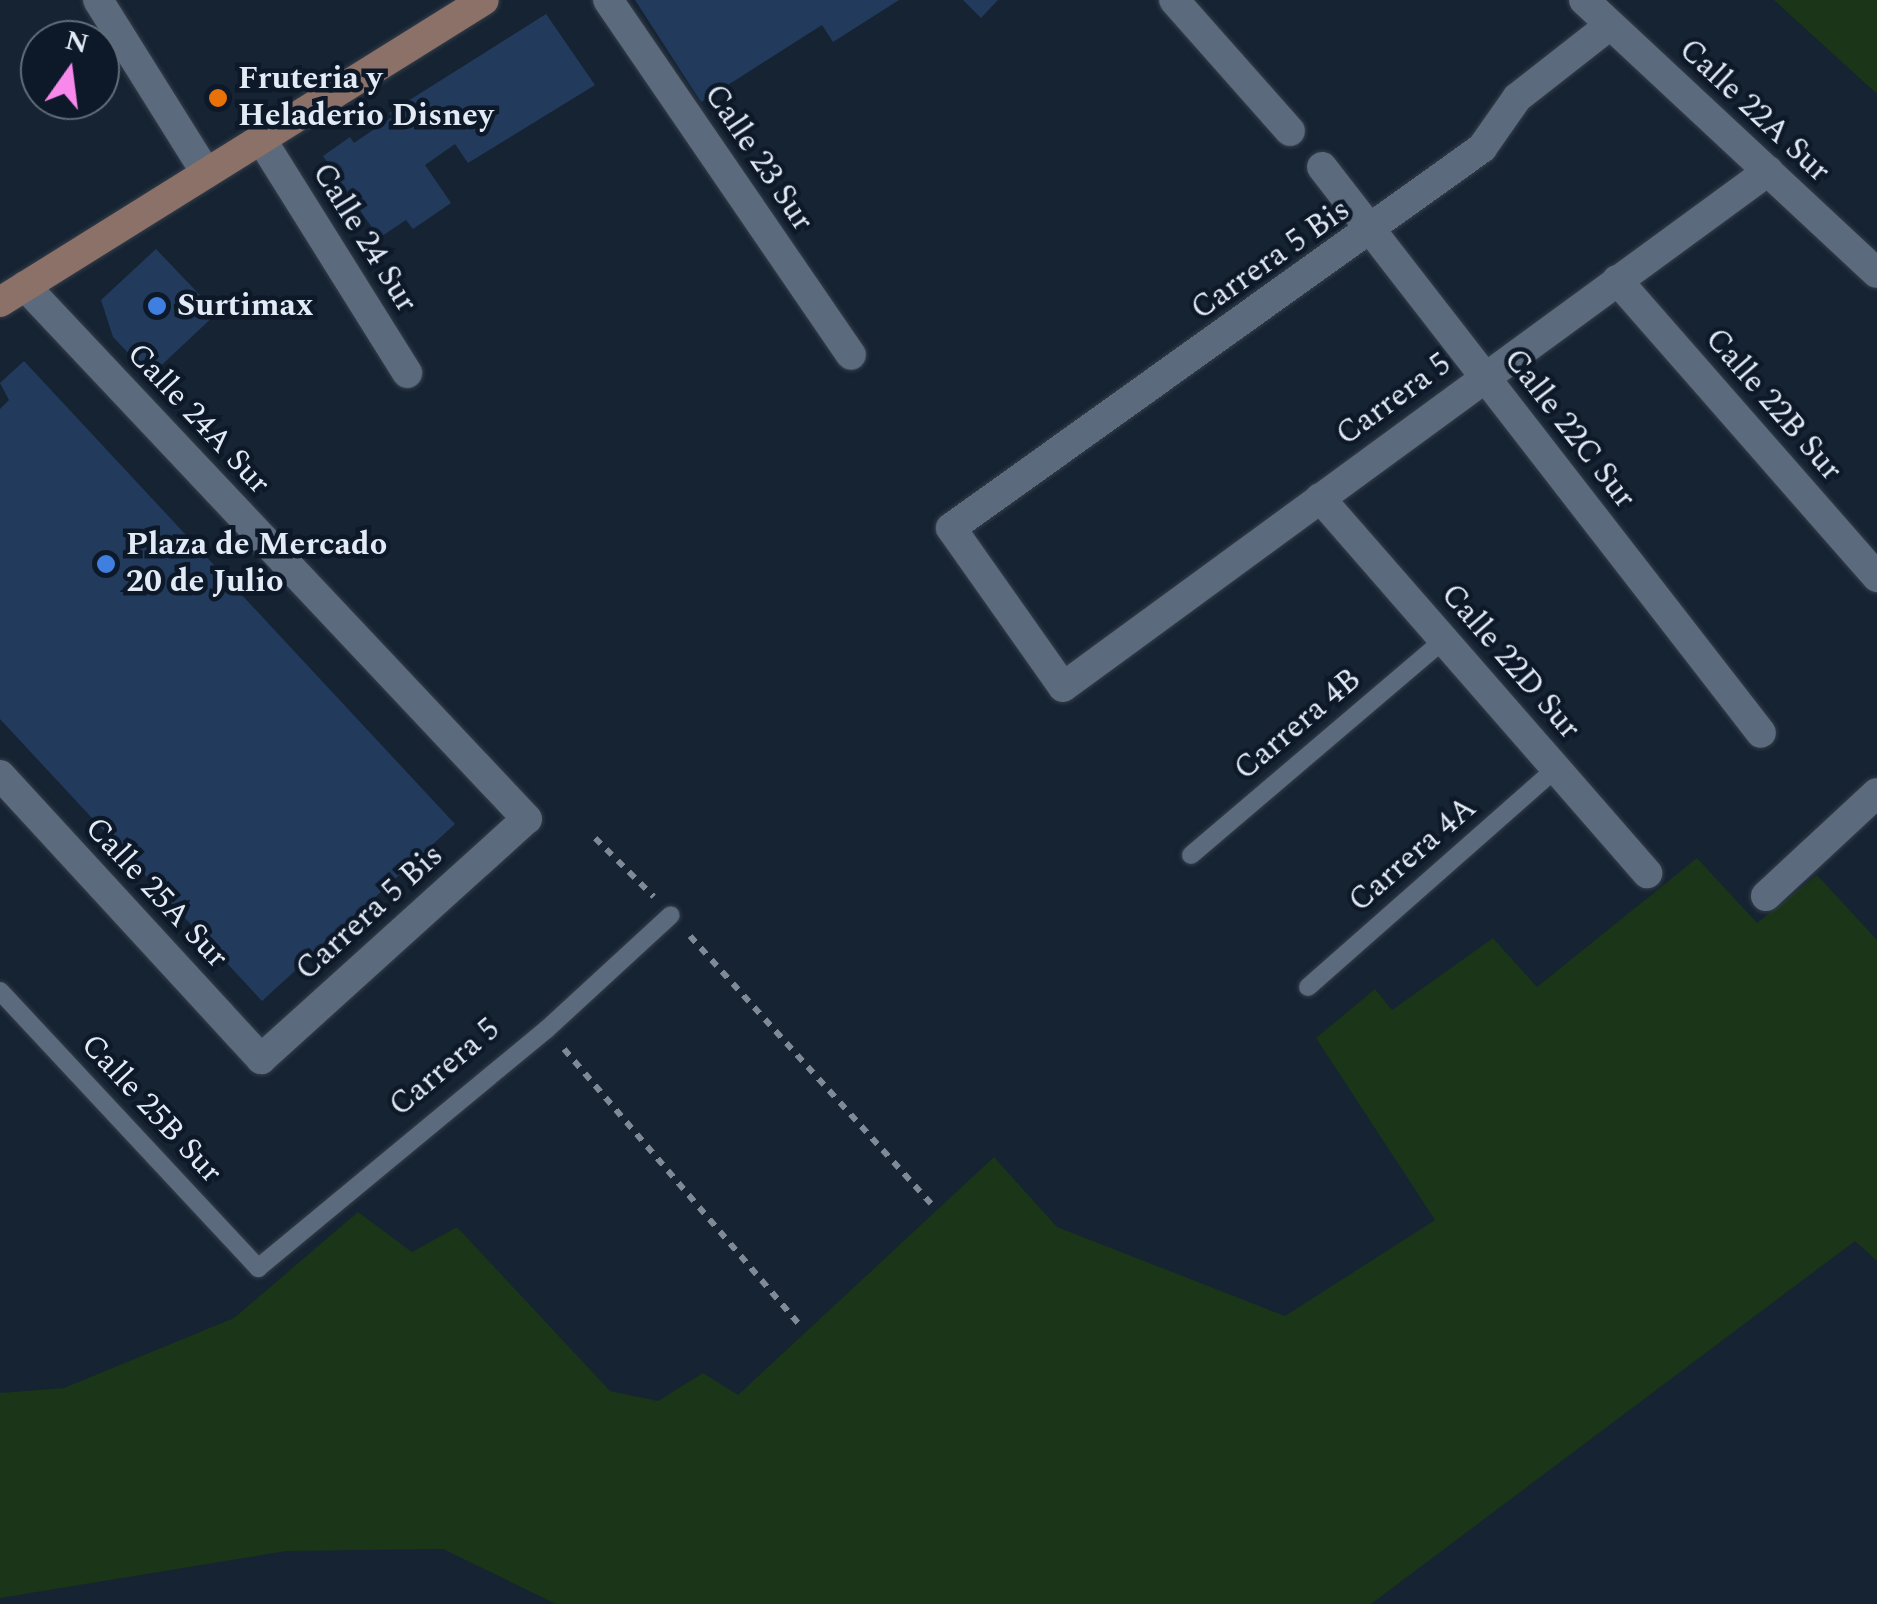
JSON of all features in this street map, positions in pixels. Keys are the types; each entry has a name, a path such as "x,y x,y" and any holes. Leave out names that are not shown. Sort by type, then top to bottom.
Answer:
{"main road":[{"path":"12,294 484,0"}],"street":[{"path":"98,0 206,173"},
{"name":"Calle 23 Sur","path":"608,0 850,356"},
{"path":"1174,0 1290,131"},
{"name":"Calle 22A Sur","path":"1584,0 1876,271"},
{"name":"Carrera 5 Bis","path":"1063,687 952,528 1372,232 1482,148 1518,98 1610,25"},
{"name":"Calle 24 Sur","path":"260,139 408,373"},
{"name":"Calle 22C Sur","path":"1322,167 1761,733"},
{"name":"Carrera 5","path":"1063,687 1768,171"},
{"name":"Calle 22B Sur","path":"1617,280 1877,577"},
{"name":"Calle 24A Sur","path":"12,294 526,818"},
{"name":"Calle 22D Sur","path":"1320,498 1647,872"},
{"name":"Calle 25A Sur","path":"0,775 261,1059"},
{"path":"1766,896 1877,792"},
{"name":"Carrera 5 Bis","path":"261,1059 526,818"}],"lane":[{"name":"Carrera 4B","path":"1191,855 1444,640"},
{"name":"Carrera 4A","path":"1308,986 1556,768"},
{"name":"Carrera 5","path":"258,1268 547,1029 671,915"},
{"name":"Calle 25B Sur","path":"0,991 258,1268"}],"path":[{"path":"595,838 671,915 931,1204"},
{"path":"547,1029 798,1324"}],"green space":[{"path":"1774,0 1877,0 1877,94"},
{"path":"1697,858 1757,923 1817,875 1877,940 1877,1261 1855,1241 1371,1604 556,1604 443,1549 286,1551 0,1598 0,1393 64,1388 234,1318 358,1212 412,1252 457,1227 610,1391 658,1401 703,1373 738,1395 994,1157 1057,1227 1285,1316 1435,1220 1316,1038 1375,989 1392,1010 1493,938 1537,987"}],"building":[{"path":"635,0 899,0 833,42 822,25 701,102"},
{"path":"963,0 998,0 981,18"},
{"path":"546,14 595,85 468,163 455,144 425,165 451,203 413,229 406,220 379,238 323,156 350,137 354,143 392,117 389,113"},
{"name":"Surtimax","path":"156,249 217,313 150,376 113,337 101,300"},
{"name":"Plaza de Mercado 20 de Julio","path":"24,361 455,824 262,1001 0,719 0,409 9,400 0,383"}],"place":[{"name":"Fruteria y Heladerio Disney","path":"218,98"},
{"name":"Surtimax","path":"157,306"},
{"name":"Plaza de Mercado 20 de Julio","path":"106,564"}]}
